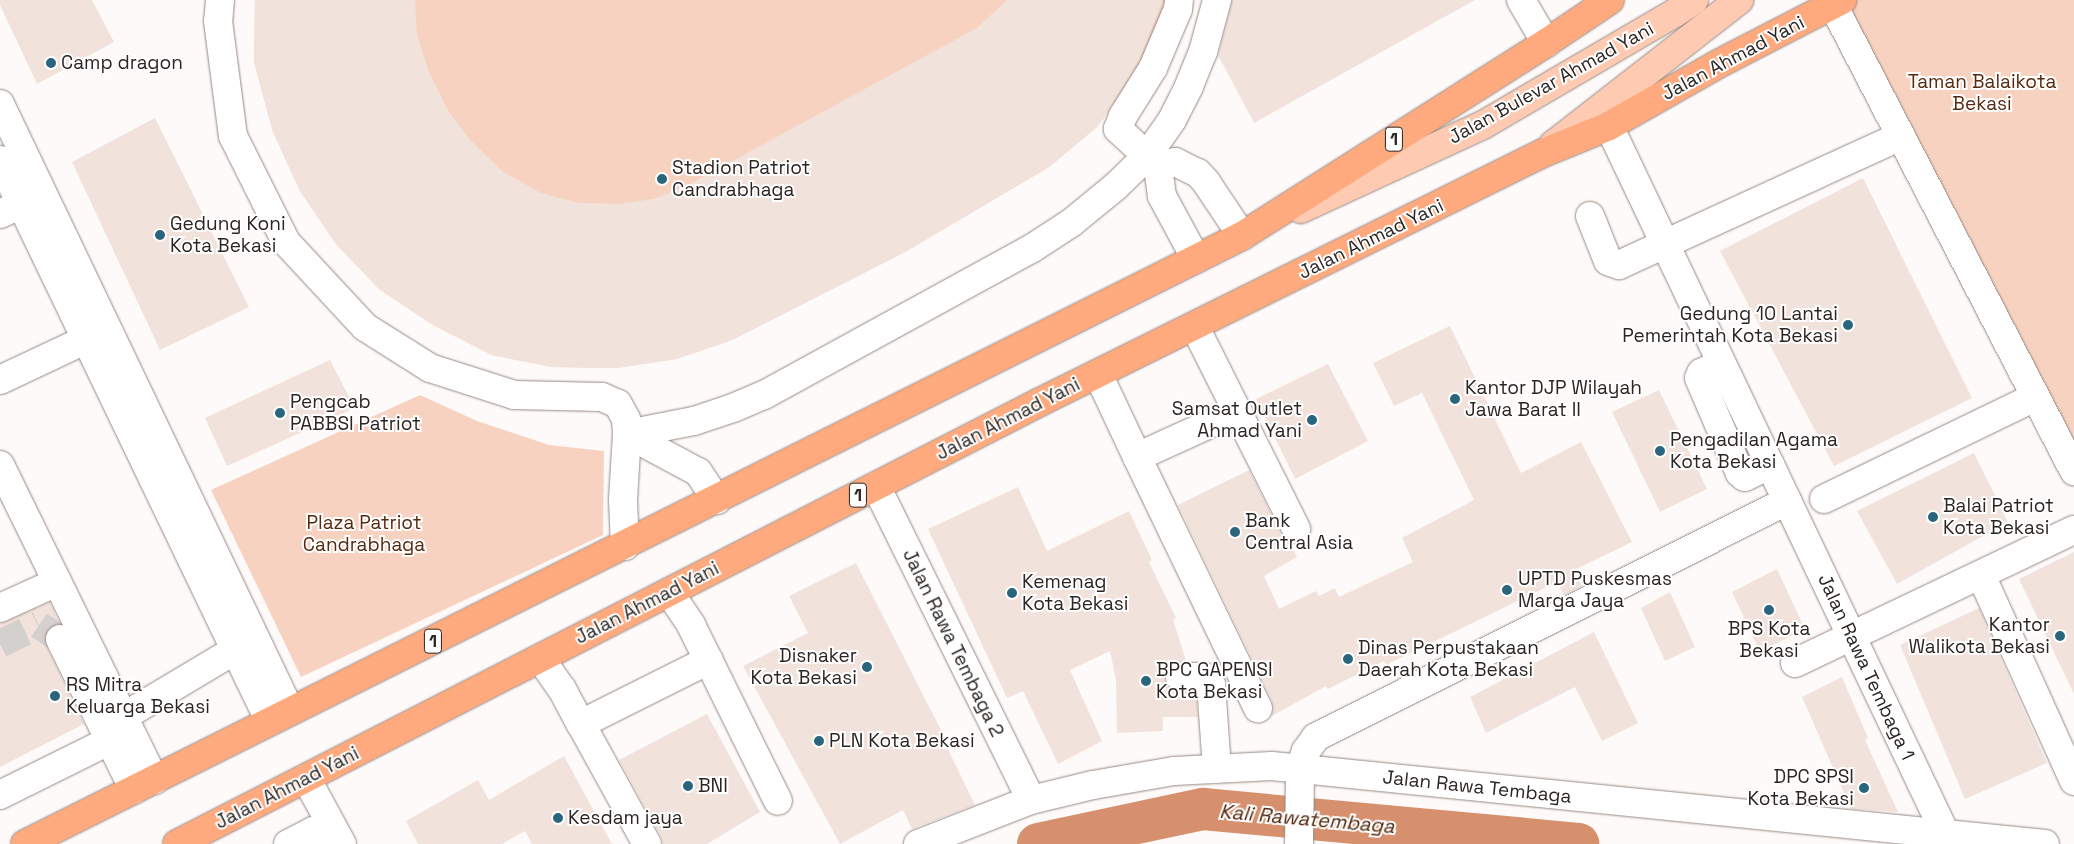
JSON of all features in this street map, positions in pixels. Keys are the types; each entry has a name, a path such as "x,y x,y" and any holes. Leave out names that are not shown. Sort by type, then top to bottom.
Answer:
{"highway":[{"name":"1","path":"25,844 625,546 1242,236 1546,43 1610,0"},
{"name":"Jalan Ahmad Yani","path":"177,844 1098,374 1543,153 1609,126 1718,64 1837,2"}],"main road":[{"name":"Jalan Bulevar Ahmad Yani","path":"1543,153 1691,35 1739,0"},
{"name":"Jalan Bulevar Ahmad Yani","path":"1242,236 1482,125 1684,7"}],"street":[{"path":"220,0 218,21 232,136 286,242 365,327 430,368 514,395 602,397 618,404 626,419 627,434 623,500 625,546"},
{"path":"1180,0 1153,68 1123,116 1118,130 1153,162 1162,196 1196,259"},
{"path":"627,434 694,421 733,408 764,394 1031,249 1070,223 1115,187 1153,162 1203,52 1217,0"},
{"path":"1521,0 1546,43"},
{"path":"1837,2 1901,136 2074,471"},
{"path":"0,104 22,204 83,341 235,650 280,716"},
{"name":"Jalan Rawa Tembaga 1","path":"1609,126 1945,833"},
{"path":"1590,216 1608,261 1619,265 1901,136"},
{"path":"0,160 280,716"},
{"path":"1153,162 1175,162 1198,173 1242,236"},
{"path":"1195,327 1296,529"},
{"path":"0,380 83,341"},
{"path":"1098,374 1258,708"},
{"path":"1824,498 2035,397"},
{"path":"1137,457 1238,411"},
{"path":"627,434 698,472 717,500"},
{"path":"3,479 57,582 123,717 144,785"},
{"name":"Jalan Rawa Tembaga 2","path":"876,486 1031,800"},
{"path":"1299,844 1300,774 1306,751 1316,737 1787,501"},
{"path":"1795,663 2074,530"},
{"path":"1981,575 2074,781"},
{"path":"0,608 57,582"},
{"path":"669,592 691,625 778,801"},
{"path":"60,639 109,741 144,785"},
{"path":"123,717 235,650"},
{"path":"540,658 562,688 647,844"},
{"path":"581,724 709,660"},
{"path":"1180,677 1204,677 1210,685 1217,769"},
{"path":"0,795 109,741"},
{"name":"Jalan Rawa Tembaga","path":"918,844 1031,800 1122,779 1174,771 1272,766 1300,774 1945,833 2045,844"},
{"path":"306,778 342,844"},
{"path":"288,844 313,831 336,844"}],"green space":[{"name":"Stadion Patriot Candrabhaga","path":"255,0 1172,0 1139,71 1097,127 1049,167 905,252 732,340 676,359 617,368 552,367 492,355 433,325 379,289 336,244 300,191 273,132 254,62"},
{"name":"Taman Balaikota Bekasi","path":"1842,0 2074,0 2074,471"},
{"name":"Plaza Patriot Candrabhaga","path":"420,395 477,421 549,445 604,451 603,535 301,677 211,490"}],"building":[{"name":"Camp dragon","path":"0,0 92,0 114,42 37,84 0,5"},
{"name":"Stadion Patriot Candrabhaga","path":"255,0 415,0 417,35 429,72 447,109 471,141 503,172 541,193 579,203 618,204 654,199 692,183 977,28 1007,0 1163,0 1139,61 1107,114 1097,127 1049,167 905,252 732,340 676,359 617,368 552,367 492,355 433,325 379,289 336,244 300,191 273,132 254,62"},
{"path":"1232,0 1475,0 1254,123 1218,55"},
{"name":"Gedung Koni Kota Bekasi","path":"155,118 249,307 160,350 72,162"},
{"name":"Gedung 10 Lantai Pemerintah Kota Bekasi","path":"1863,178 1972,398 1834,466 1720,251"},
{"path":"1450,326 1521,473 1581,442 1632,542 1574,570 1582,586 1564,595 1557,582 1386,665 1384,661 1328,689 1326,686 1272,716 1272,701 1178,505 1249,470 1282,536 1290,543 1297,557 1264,576 1279,609 1316,591 1319,596 1335,588 1339,597 1413,562 1402,538 1474,500 1422,393 1394,406 1373,363"},
{"name":"Pengcab PABBSI Patriot","path":"330,360 355,408 227,466 205,418"},
{"name":"Samsat Outlet Ahmad Yani","path":"1328,364 1368,441 1295,479 1256,399"},
{"name":"Pengadilan Agama Kota Bekasi","path":"1659,390 1707,489 1660,512 1612,412"},
{"name":"Balai Patriot Kota Bekasi","path":"1974,453 2008,522 1897,584 1857,511"},
{"path":"1018,487 1047,551 1129,511 1152,560 1149,562 1176,618 1173,619 1186,661 1173,663 1167,669 1164,677 1166,684 1173,691 1196,693 1198,717 1163,717 1163,731 1117,733 1116,680 1110,651 1070,670 1102,741 1058,764 1023,691 1007,698 928,529"},
{"name":"Kantor Walikota Bekasi","path":"2074,552 2074,694 2019,579"},
{"path":"856,563 945,738 943,739 975,805 912,829 903,810 840,844 743,666 808,633 789,596"},
{"name":"BPS Kota Bekasi","path":"1777,569 1805,629 1760,652 1732,592"},
{"path":"1670,592 1695,647 1665,661 1641,608"},
{"path":"50,602 60,624 53,625 47,631 44,638 84,724 0,767 0,623"},
{"path":"1979,608 2047,763 1965,799 1900,645"},
{"path":"1594,632 1638,723 1602,741 1575,687 1486,733 1470,697"},
{"path":"1842,677 1868,738 1865,740 1898,812 1851,809 1802,697"},
{"name":"BNI","path":"707,714 760,812 707,844 663,844 661,836 619,760"},
{"path":"564,756 612,844 532,844 525,831 502,844 418,844 406,821 478,780 489,800"}],"waterway":[{"name":"Kali Rawatembaga","path":"1038,844 1203,809 1578,844"}],"tunnel":[{"path":"0,644 39,625 60,639"}],"place":[{"name":"Camp dragon","path":"51,63"},
{"name":"Stadion Patriot Candrabhaga","path":"662,179"},
{"name":"Gedung Koni Kota Bekasi","path":"160,235"},
{"name":"Gedung 10 Lantai Pemerintah Kota Bekasi","path":"1848,325"},
{"name":"Kantor DJP Wilayah Jawa Barat II","path":"1455,399"},
{"name":"Pengcab PABBSI Patriot","path":"280,413"},
{"name":"Samsat Outlet Ahmad Yani","path":"1312,420"},
{"name":"Pengadilan Agama Kota Bekasi","path":"1660,451"},
{"name":"Balai Patriot Kota Bekasi","path":"1933,517"},
{"name":"Bank Central Asia","path":"1235,532"},
{"name":"UPTD Puskesmas Marga Jaya","path":"1507,590"},
{"name":"Kemenag Kota Bekasi","path":"1012,593"},
{"name":"BPS Kota Bekasi","path":"1769,610"},
{"name":"Kantor Walikota Bekasi","path":"2060,636"},
{"name":"Dinas Perpustakaan Daerah Kota Bekasi","path":"1348,659"},
{"name":"Disnaker Kota Bekasi","path":"867,667"},
{"name":"BPC GAPENSI Kota Bekasi","path":"1146,681"},
{"name":"RS Mitra Keluarga Bekasi","path":"55,696"},
{"name":"PLN Kota Bekasi","path":"819,741"},
{"name":"BNI","path":"688,786"},
{"name":"DPC SPSI Kota Bekasi","path":"1864,788"},
{"name":"Kesdam jaya","path":"558,818"}]}
